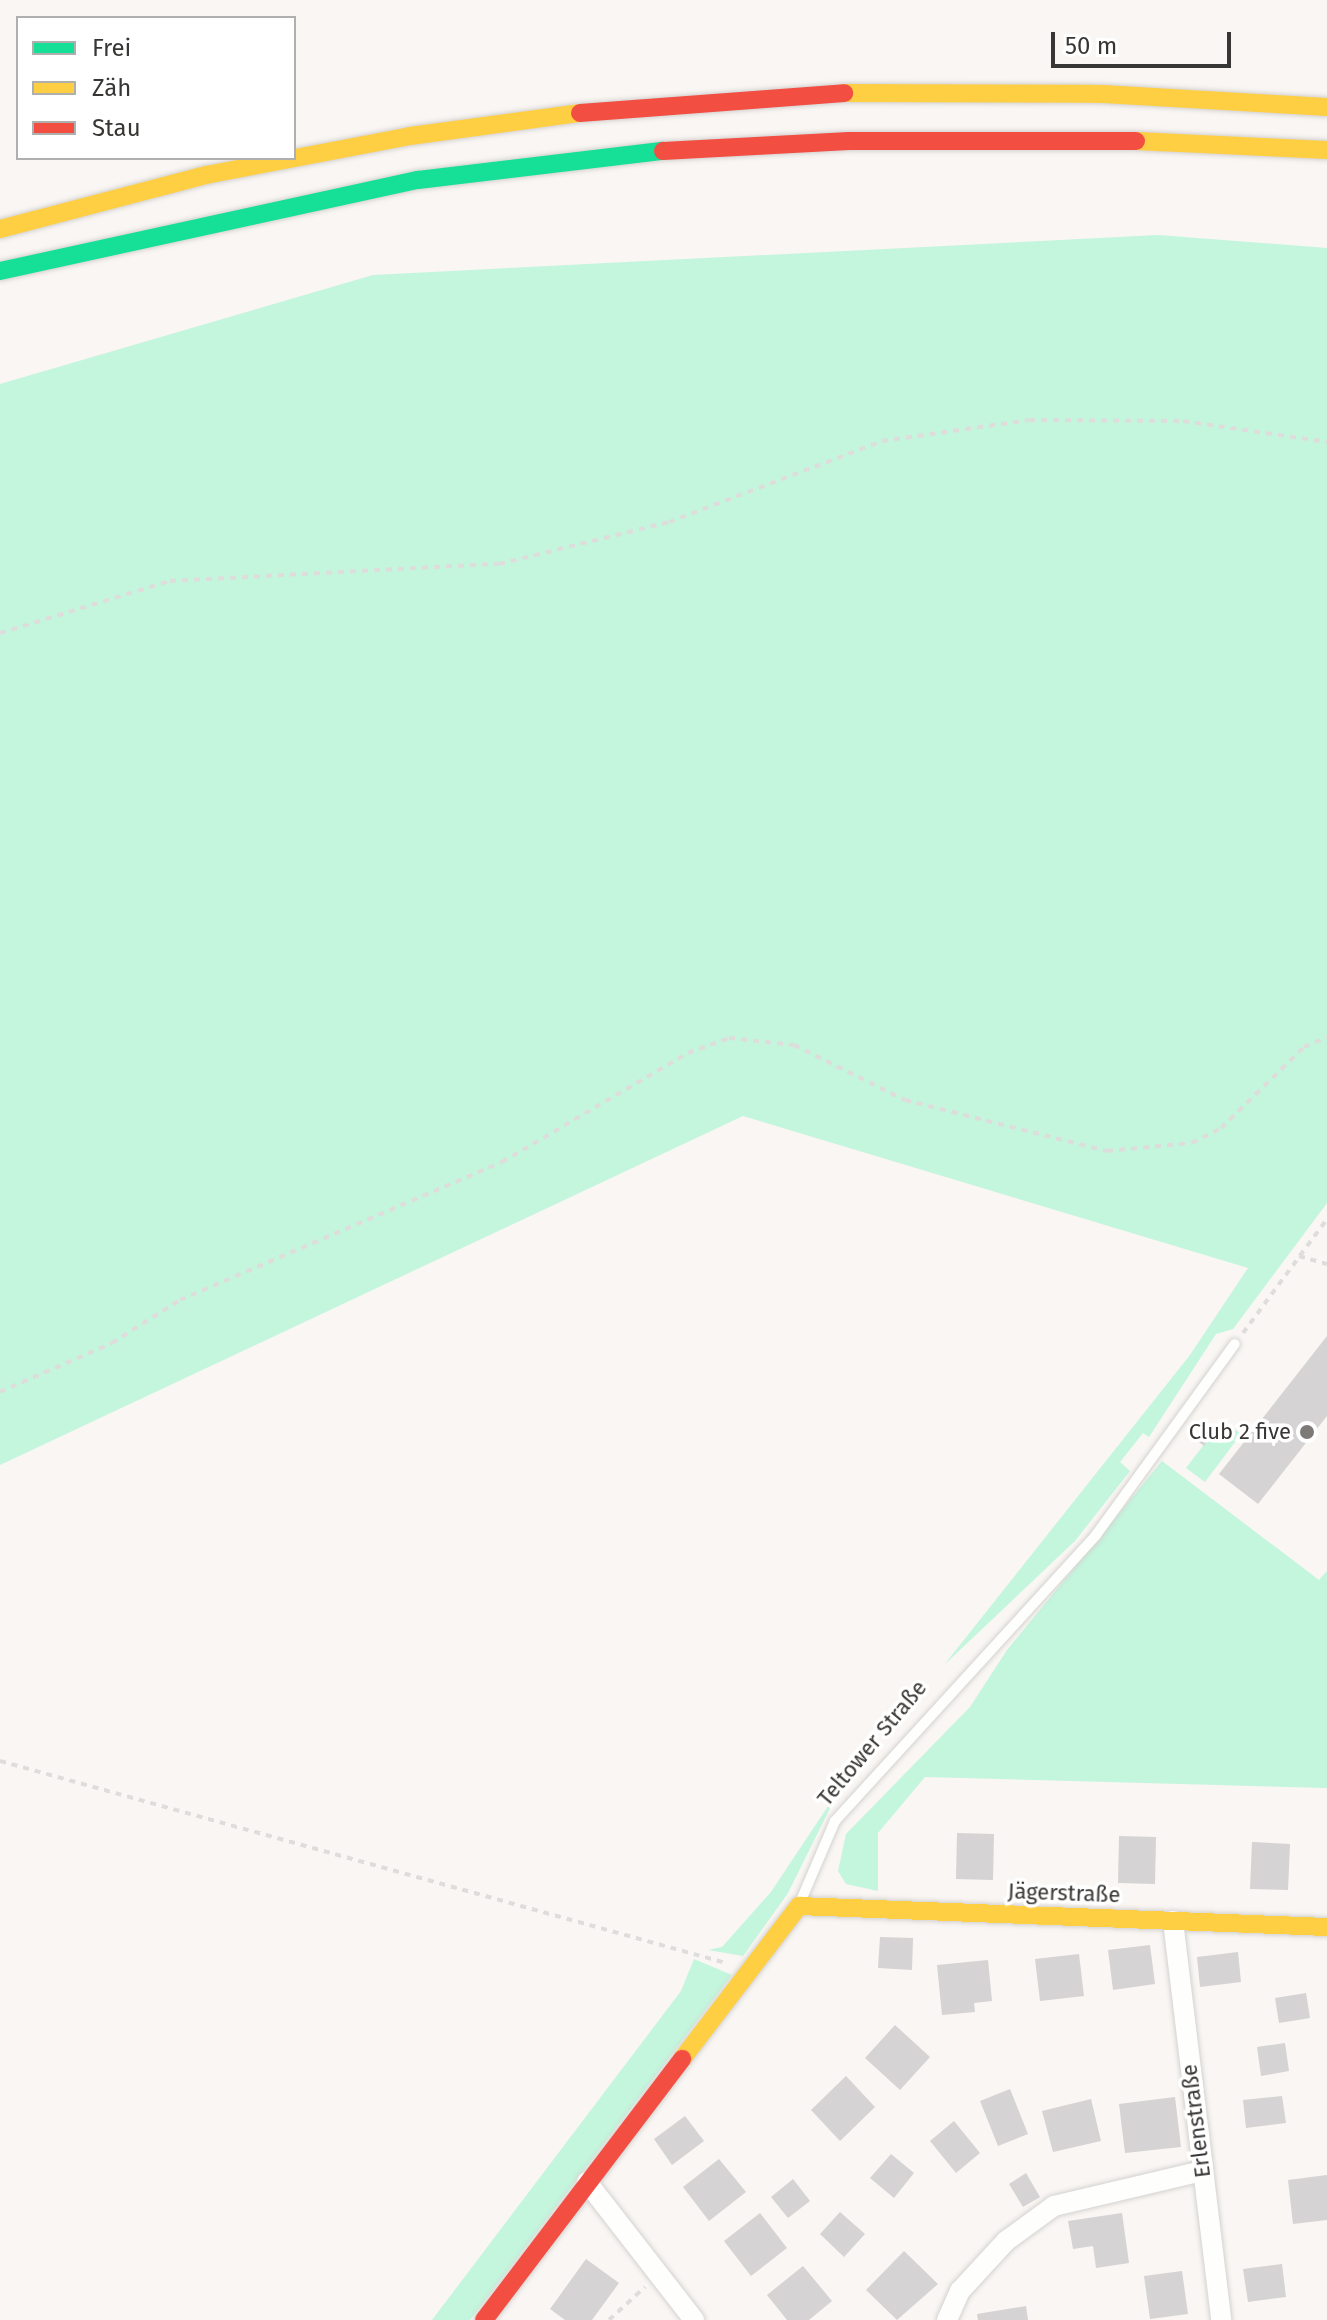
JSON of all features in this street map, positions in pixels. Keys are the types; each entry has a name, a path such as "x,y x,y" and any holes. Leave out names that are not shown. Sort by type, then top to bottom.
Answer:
{"main road":[{"path":"296,158 410,136 612,109 846,93 1103,94 1327,107"},
{"path":"0,271 418,180 617,153 849,141 1092,139 1327,150"},
{"path":"0,229 206,175 284,160"},
{"name":"Jägerstraße","path":"799,1906 1327,1927"},
{"name":"Teltower Straße","path":"484,2320 799,1906"}],"street":[{"name":"Erlenstraße","path":"1173,1921 1221,2320"},
{"path":"947,2320 960,2291 996,2251 1054,2206 1202,2171"},
{"path":"587,2182 694,2320"}],"lane":[{"name":"Teltower Straße","path":"799,1906 835,1821 1096,1535 1235,1344"}],"path":[{"path":"0,633 170,581 499,564 669,522 882,441 1029,420 1075,420 1183,421 1327,442"},
{"path":"0,1392 112,1343 180,1300 502,1162 688,1053 729,1038 794,1045 905,1100 1107,1151 1192,1143 1221,1128 1304,1047 1327,1037"},
{"path":"1235,1344 1327,1219"},
{"path":"1299,1256 1327,1264"},
{"path":"0,1761 751,1970"},
{"path":"609,2320 659,2275"}],"green space":[{"path":"1158,235 1327,248 1327,1203 1233,1329 1216,1334 1149,1437 1143,1433 1120,1462 1130,1471 1075,1541 944,1665 1190,1355 1248,1268 743,1116 0,1465 0,384 373,275"},
{"path":"1223,1420 1241,1434 1205,1482 1186,1468"},
{"path":"1162,1461 1319,1580 1327,1571 1327,1788 925,1777 878,1833 878,1891 846,1884 838,1871 846,1834 970,1707 1007,1650"},
{"path":"840,1788 788,1893 743,1956 708,1950 722,1947 771,1892"},
{"path":"694,1959 732,1975 470,2320 432,2320 681,1991"}],"building":[{"path":"1327,1336 1327,1416 1258,1504 1219,1474"},
{"path":"1207,1425 1214,1431 1204,1446 1196,1440"},
{"path":"957,1833 994,1834 993,1880 956,1879"},
{"path":"1119,1836 1156,1837 1155,1884 1118,1883"},
{"path":"1252,1842 1290,1844 1288,1890 1250,1889"},
{"path":"880,1937 913,1938 912,1970 878,1968"},
{"path":"1150,1945 1155,1984 1113,1990 1108,1950"},
{"path":"1238,1952 1241,1982 1200,1987 1197,1957"},
{"path":"1079,1954 1084,1996 1040,2001 1035,1959"},
{"path":"988,1960 992,2001 974,2003 975,2012 942,2015 937,1965"},
{"path":"1306,1993 1310,2018 1279,2023 1275,1998"},
{"path":"895,2025 930,2057 900,2090 865,2058"},
{"path":"1285,2043 1289,2071 1261,2076 1257,2047"},
{"path":"846,2076 875,2107 840,2141 811,2110"},
{"path":"1010,2089 1028,2134 998,2146 980,2101"},
{"path":"1282,2096 1286,2123 1246,2128 1243,2100"},
{"path":"1175,2097 1181,2147 1125,2153 1119,2104"},
{"path":"1091,2099 1101,2141 1053,2152 1042,2111"},
{"path":"685,2116 704,2141 672,2165 654,2139"},
{"path":"954,2121 980,2153 956,2173 930,2141"},
{"path":"891,2154 914,2173 894,2198 870,2178"},
{"path":"719,2159 746,2192 709,2221 683,2187"},
{"path":"1026,2173 1040,2197 1023,2207 1009,2184"},
{"path":"1327,2175 1327,2220 1293,2224 1288,2180"},
{"path":"793,2179 810,2201 788,2218 771,2197"},
{"path":"840,2212 865,2234 844,2257 820,2234"},
{"path":"760,2213 787,2248 751,2276 724,2241"},
{"path":"1122,2213 1129,2263 1096,2268 1093,2246 1073,2249 1068,2221"},
{"path":"904,2251 938,2284 897,2320 866,2290"},
{"path":"586,2259 619,2283 592,2320 565,2320 550,2309"},
{"path":"1282,2264 1286,2297 1248,2302 1243,2269"},
{"path":"803,2266 832,2301 809,2320 787,2320 767,2295"},
{"path":"1182,2271 1188,2314 1150,2319 1144,2276"},
{"path":"1026,2306 1028,2320 978,2320 977,2314"}],"traffic: fast":[{"path":"0,271 418,180 663,151"}],"traffic: slow":[{"path":"844,93 1103,94 1327,107"},
{"path":"296,158 410,136 580,113"},
{"path":"1136,141 1327,150"},
{"path":"0,229 206,175 284,160"},
{"path":"682,2059 799,1906 1327,1927"}],"traffic: jam":[{"path":"580,113 844,93"},
{"path":"663,151 849,141 1136,141"},
{"path":"484,2320 682,2059"}],"place":[{"name":"Club 2 five","path":"1307,1432"}]}
